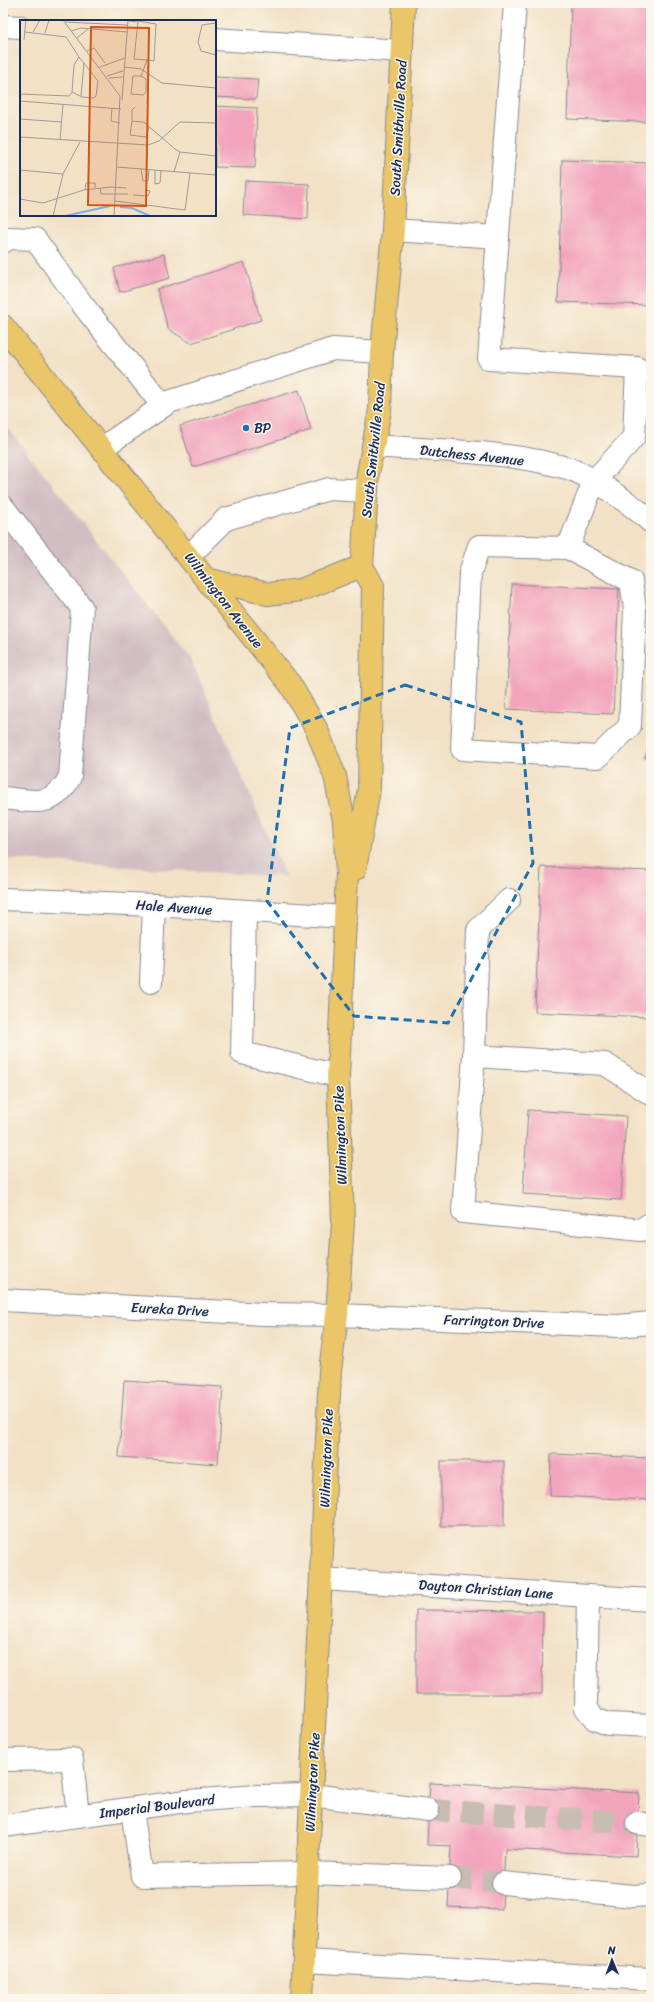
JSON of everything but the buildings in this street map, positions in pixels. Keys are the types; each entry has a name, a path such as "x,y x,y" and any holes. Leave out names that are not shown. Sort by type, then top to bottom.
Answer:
{"main road":[{"name":"South Smithville Road","path":"362,566 367,491 373,446 380,410 382,352 393,230 404,3"},
{"name":"Wilmington Avenue","path":"3,326 189,556 290,684 317,730 335,776 344,820 347,874 346,917"},
{"path":"206,579 268,594 300,590 362,566 373,586 369,789 346,917"},
{"name":"Wilmington Pike","path":"302,1999 330,1372 337,1315 343,1222 338,1076 346,917"}],"street":[{"path":"515,3 489,359 644,368 634,437 594,481 568,548"},
{"path":"3,26 20,27"},
{"path":"216,39 402,51"},
{"path":"393,230 498,237"},
{"path":"3,242 9,238 35,239 82,304 163,406"},
{"path":"102,448 169,402 333,349 382,352"},
{"name":"Dutchess Avenue","path":"373,446 507,456 568,468 605,487 651,522"},
{"path":"189,556 226,519 329,489 367,491"},
{"path":"3,507 82,608 70,777 63,790 45,802 3,798"},
{"path":"479,546 568,548 631,581 636,609 630,726 598,757 462,749 470,573 479,546"},
{"name":"Hale Avenue","path":"3,899 154,905 245,912 346,917"},
{"path":"509,900 478,930 474,1056 463,1212 641,1230 651,1223"},
{"path":"151,982 154,905"},
{"path":"245,912 242,1053 338,1076"},
{"path":"474,1056 605,1064 651,1094"},
{"name":"Eureka Drive","path":"3,1300 264,1314 337,1315"},
{"name":"Farrington Drive","path":"337,1315 618,1326 651,1323"},
{"name":"Dayton Christian Lane","path":"321,1579 651,1600"},
{"path":"588,1596 586,1708 595,1719 608,1724 651,1726"},
{"path":"3,1760 72,1759 78,1816"},
{"name":"Imperial Boulevard","path":"3,1826 132,1810 187,1801 257,1796 312,1795 428,1810"},
{"path":"132,1810 142,1876 308,1873 450,1878"},
{"path":"503,1883 633,1896 651,1895"},
{"path":"304,1961 651,1979"}],"highlighted area":[{"path":"405,685 521,722 533,863 448,1023 354,1016 267,901 290,728"}],"shaded area":[{"path":"3,422 191,660 286,877 3,859"}],"tunnel":[{"path":"428,1810 637,1823"},
{"path":"450,1878 503,1883"}],"place":[{"name":"BP","path":"246,428"}]}
